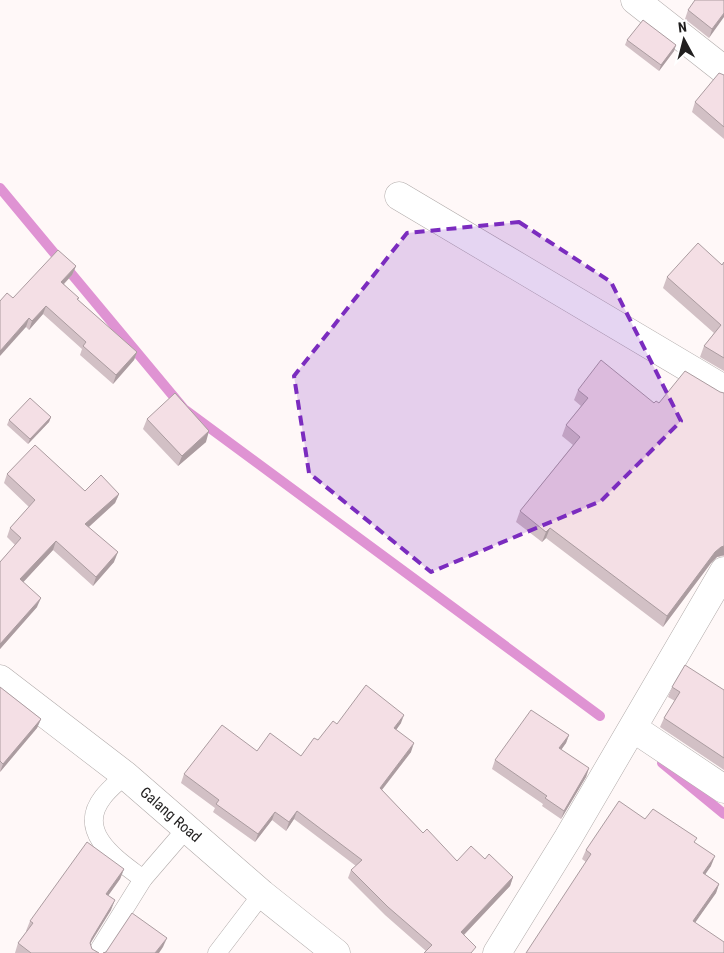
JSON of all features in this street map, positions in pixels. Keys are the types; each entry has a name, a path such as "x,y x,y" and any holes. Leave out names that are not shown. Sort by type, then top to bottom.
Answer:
{"street":[{"path":"635,0 724,70"},
{"path":"399,196 724,389"},
{"path":"497,953 720,585"},
{"name":"Galang Road","path":"0,679 125,775 262,894 336,953"},
{"path":"633,728 724,789"}],"lane":[{"path":"125,775 102,797 94,814 93,829 111,852 143,879"},
{"path":"97,953 143,879 186,829"},
{"path":"217,953 262,894"}],"highlighted area":[{"path":"519,222 611,282 681,421 601,501 431,572 309,473 294,376 407,233"}],"building":[{"path":"695,0 724,0 724,13 712,29 688,10"},
{"path":"643,20 676,45 661,65 627,40"},
{"path":"719,73 724,75 724,127 695,102"},
{"path":"698,243 722,265 724,262 724,358 704,346 721,325 667,277"},
{"path":"58,250 76,266 61,282 79,298 77,299 137,352 116,375 83,346 86,342 46,306 32,321 29,318 0,351 0,301 7,293 13,298"},
{"path":"601,360 654,403 656,401 659,403 685,371 724,393 724,546 715,552 667,616 550,528 546,532 520,511 580,437 566,425 588,398 578,390"},
{"path":"175,393 209,431 182,456 147,419"},
{"path":"30,398 51,417 30,439 9,420"},
{"path":"35,445 85,491 101,475 119,494 85,524 118,552 96,577 56,541 20,579 41,598 0,644 0,562 21,538 10,528 35,500 7,474"},
{"path":"685,665 724,690 724,758 664,718 680,692 672,687"},
{"path":"366,685 404,715 394,728 414,743 380,788 423,833 427,829 457,861 471,846 485,859 489,854 513,877 461,932 476,947 471,953 424,953 432,945 388,907 351,870 362,860 297,811 289,822 275,812 258,834 216,804 219,800 184,774 222,725 257,751 270,733 301,756 314,738 318,740 333,721 337,724"},
{"path":"0,687 41,719 3,764 0,761"},
{"path":"531,710 569,735 559,748 589,768 564,811 545,798 547,796 495,760"},
{"path":"619,801 645,819 653,809 697,838 694,842 715,856 703,873 719,884 693,921 724,942 724,953 526,953 591,854 586,850"},
{"path":"87,842 124,869 106,894 115,900 90,943 92,949 99,953 31,953 18,943 33,923 30,921"},
{"path":"132,913 167,938 155,953 103,953 106,952"}],"waterway":[{"path":"0,188 184,409 600,716"},
{"path":"662,763 724,814"}]}
